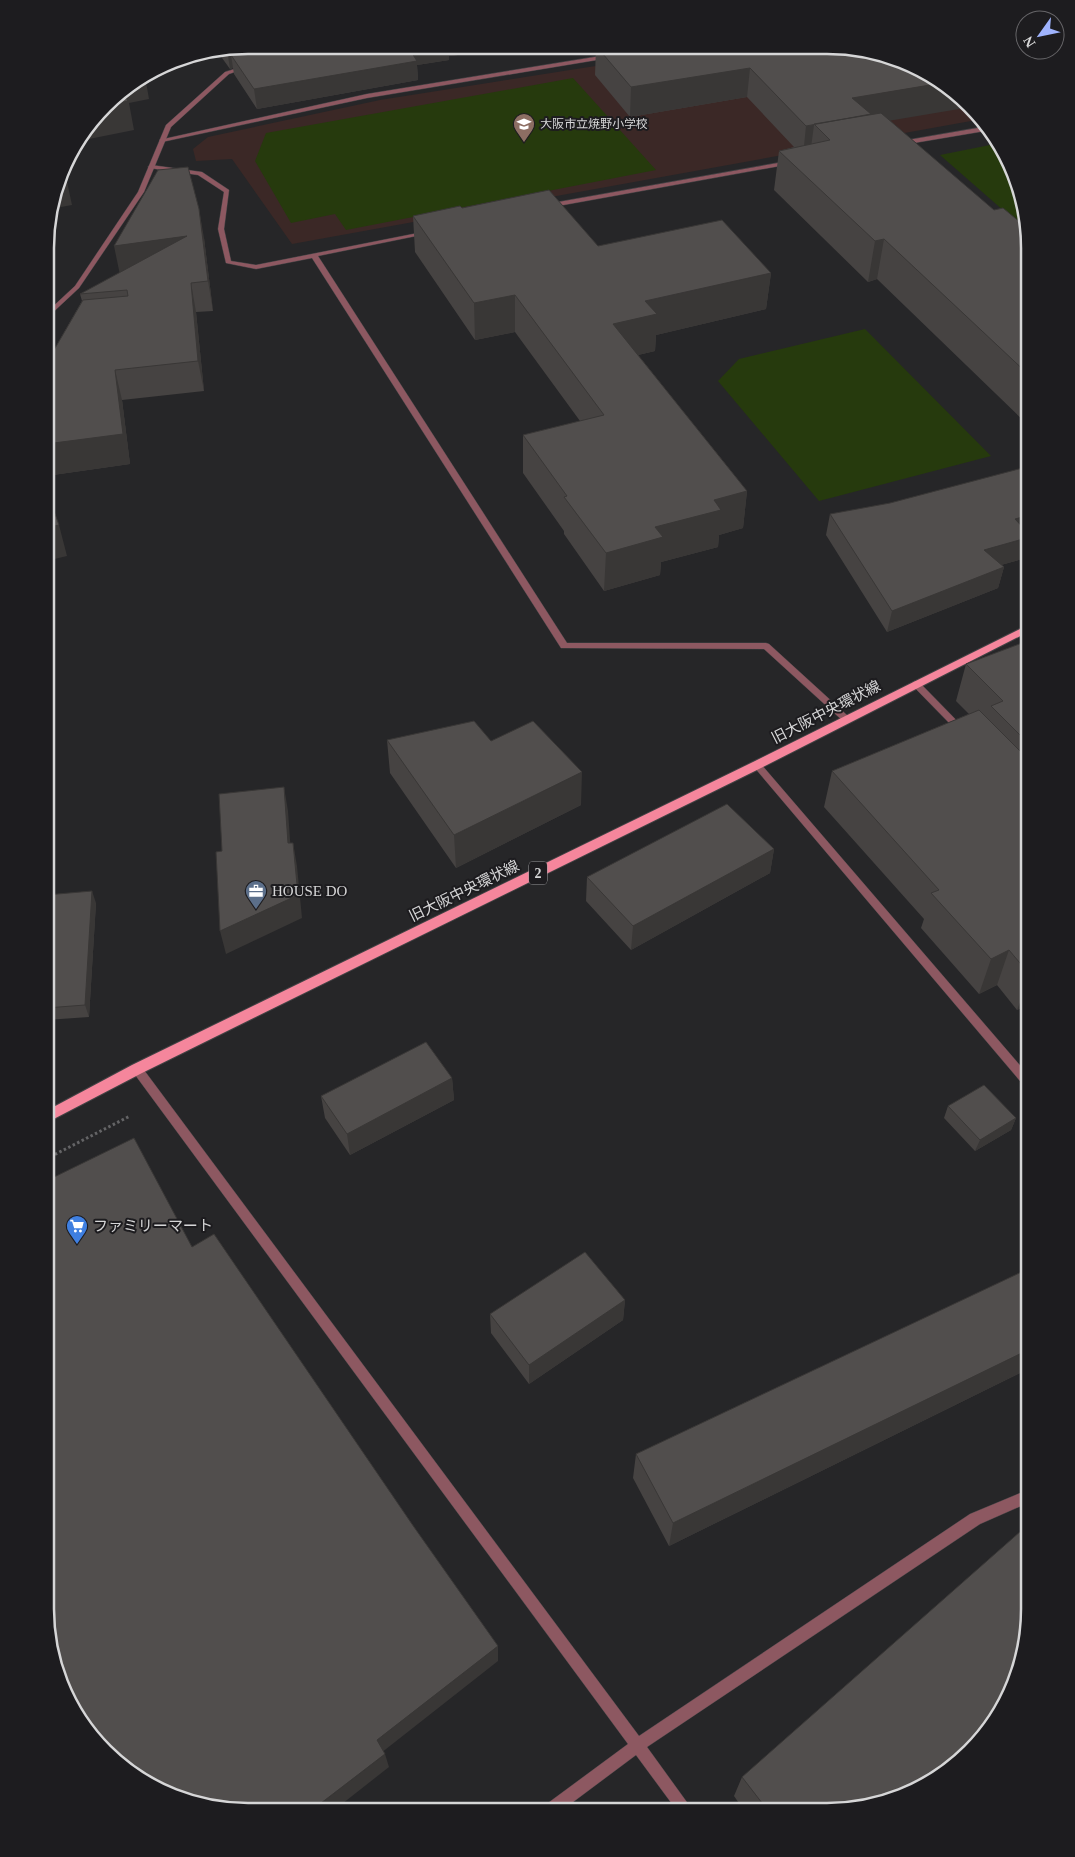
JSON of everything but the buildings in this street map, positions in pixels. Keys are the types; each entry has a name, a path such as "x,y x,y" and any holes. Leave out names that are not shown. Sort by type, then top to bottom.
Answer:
{"main road":[{"name":"旧大阪中央環状線","path":"54,1113 137,1070 757,765 1021,632"}],"street":[{"path":"162,140 368,96 619,55"},
{"path":"54,309 78,287 141,192 168,126 227,74 254,65"},
{"path":"891,145 981,129"},
{"path":"538,208 793,162"},
{"path":"151,167 200,173 228,191 222,229 228,262 256,267 431,231"},
{"path":"314,256 564,646 766,646 846,719"},
{"path":"916,684 969,739"},
{"path":"757,765 1021,1074"},
{"path":"137,1070 680,1803"},
{"path":"560,1803 638,1745 975,1519 1021,1499"}],"shaded area":[{"name":"大阪市立焼野小学校","path":"672,54 840,54 865,57 902,68 946,94 965,110 973,121 292,244 232,159 196,161 193,149 208,137 380,100"}],"green space":[{"path":"573,78 656,170 346,230 335,214 291,223 255,161 266,133"},
{"path":"992,145 1007,173 1015,197 1020,225 940,155"},
{"path":"865,329 991,456 819,501 718,381 739,359"}],"place":[{"name":"大阪市立焼野小学校","path":"524,143"},
{"name":"HOUSE DO","path":"256,910"},
{"name":"ファミリーマート","path":"77,1245"}]}
